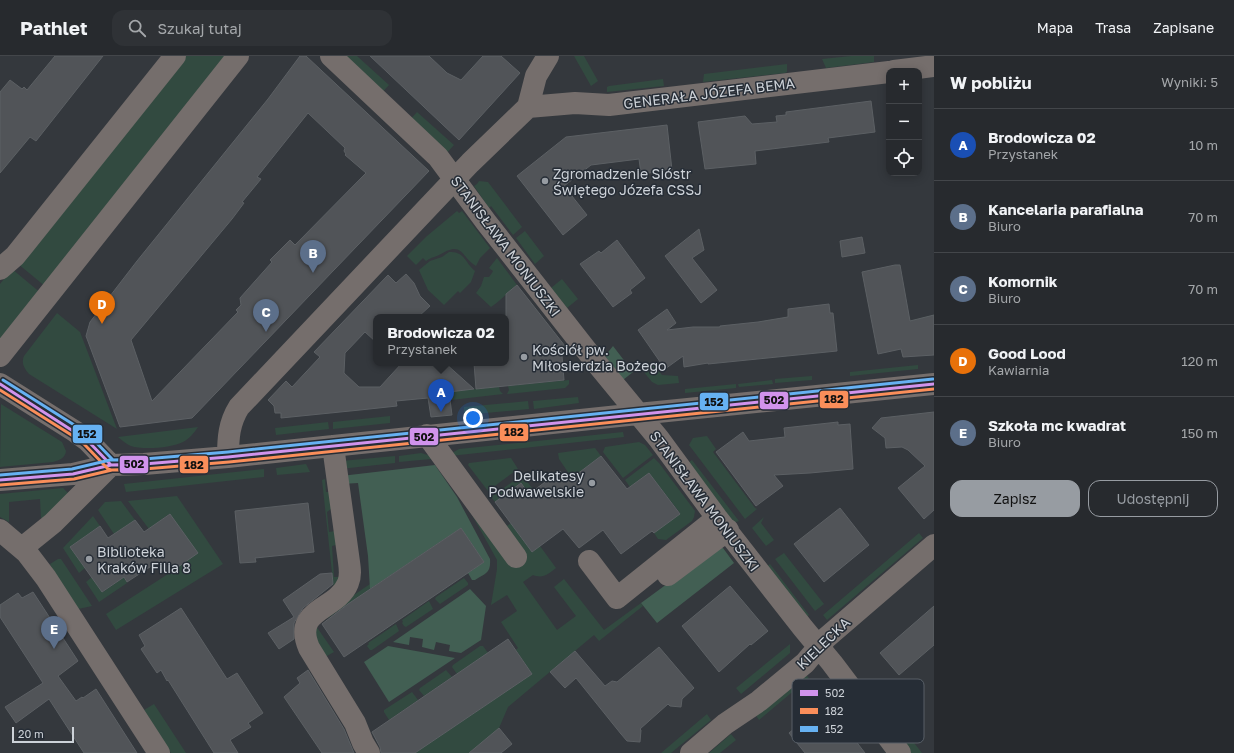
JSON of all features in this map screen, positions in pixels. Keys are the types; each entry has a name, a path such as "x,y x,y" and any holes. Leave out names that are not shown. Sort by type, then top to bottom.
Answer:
{"street":[{"path":"0,269 12,260 175,56"},
{"path":"0,356 238,56"},
{"name":"STANISŁAWA MONIUSZKI","path":"331,56 432,151 843,679"},
{"path":"228,457 229,431 234,415 239,407 455,179 528,107 536,76 548,56"},
{"path":"918,68 934,66"},
{"name":"GENERAŁA JÓZEFA BEMA","path":"528,107 575,103 609,105 886,72"},
{"path":"0,384 87,440 110,465"},
{"path":"0,480 73,474 110,465 144,464 228,457 428,435 934,384"},
{"path":"428,435 516,557"},
{"path":"332,446 350,578 342,593 308,620 305,634 306,641 312,654 355,723 363,743 369,753"},
{"path":"22,548 53,523 110,465"},
{"path":"589,561 617,598 722,524"},
{"path":"651,588 722,524"},
{"path":"0,530 22,548 51,585 159,753"},
{"name":"KIELECKA","path":"691,753 725,724 756,703 800,667 808,660 826,638 934,545"},
{"name":"STANISŁAWA MONIUSZKI","path":"892,743 900,753"}],"green space":[{"path":"183,56 231,56 46,287 17,263"},
{"path":"339,56 357,56 389,85 380,95"},
{"path":"574,56 584,56 598,81 591,86"},
{"path":"851,56 874,56 874,62 826,68 822,59"},
{"path":"787,64 787,72 785,73 703,82 704,74"},
{"path":"663,79 664,86 607,92 607,87 609,86"},
{"path":"417,112 454,145 445,155 409,121"},
{"path":"479,181 488,182 522,227 513,235 491,206 489,208 474,186"},
{"path":"457,211 459,213 462,211 490,248 480,258 476,266 461,252 454,249 448,250 426,261 423,258 416,265 407,256 427,236"},
{"path":"525,231 544,256 535,264 516,238"},
{"path":"449,252 455,252 462,256 475,271 471,282 460,293 458,291 444,305 428,290 419,270 430,261 442,257"},
{"path":"497,258 517,285 491,307 476,293 481,286 484,277 489,277 492,273 493,271 489,268"},
{"path":"12,269 42,294 0,346 0,284"},
{"path":"562,279 578,299 567,308 551,288"},
{"path":"57,313 80,332 117,429 29,374 24,368 24,356"},
{"path":"613,346 633,372 623,380 605,356"},
{"path":"653,364 662,375 678,376 679,383 658,385 652,382 643,371"},
{"path":"918,365 918,369 850,376 850,372"},
{"path":"812,376 812,380 775,383 775,379"},
{"path":"569,380 569,384 565,388 507,394 509,390 508,386"},
{"path":"772,380 773,384 739,387 738,384"},
{"path":"736,384 736,388 685,393 685,389"},
{"path":"499,387 503,394 451,400 450,396 452,391"},
{"path":"578,397 579,403 534,409 533,401"},
{"path":"528,401 529,409 464,415 464,407"},
{"path":"1,404 62,442 66,451 63,457 53,462 0,467"},
{"path":"390,416 390,423 333,429 333,422"},
{"path":"328,422 329,429 276,435 275,428"},
{"path":"198,427 185,441 165,447 149,448 131,446 118,437"},
{"path":"623,432 624,437 450,456 459,449"},
{"path":"707,436 716,449 713,452 757,509 745,519 689,445 693,438"},
{"path":"639,442 645,445 653,455 623,478 603,452 605,447"},
{"path":"595,448 601,456 572,478 559,459 558,453"},
{"path":"421,453 431,456 431,459 399,462 399,456"},
{"path":"395,456 395,463 340,469 341,461"},
{"path":"511,458 518,469 488,491 468,465 469,463"},
{"path":"654,458 695,511 692,521 666,540 658,539 654,533 680,513 649,473 630,487 625,480"},
{"path":"692,460 739,521 733,523 688,463"},
{"path":"306,464 310,472 277,475 276,468"},
{"path":"435,465 457,497 490,559 489,570 482,576 472,580 468,573 484,562 461,528 370,589 368,556 358,483 342,484 341,476"},
{"path":"264,469 264,477 126,492 124,484"},
{"path":"522,475 532,488 527,492 520,483 495,502 491,497"},
{"path":"325,479 326,492 333,492 335,506 327,512 329,532 335,531 336,545 332,546 334,577 342,577 334,591 322,480"},
{"path":"63,488 69,494 44,518 41,518 40,499 9,502 9,522 0,517 0,494"},
{"path":"177,496 223,564 116,630 106,614 168,574 170,515 169,514 149,529 128,501"},
{"path":"121,501 135,520 114,534 98,510 105,502"},
{"path":"488,501 507,526 511,523 532,552 540,546 556,568 543,576 533,575 523,582 557,630 576,616 554,587 564,579 604,630 641,603 643,606 599,641 594,635 508,707 499,728 469,753 415,753 532,674 516,650 518,648 501,622 517,611 507,595 491,605 497,560 471,513"},
{"path":"93,516 100,526 70,547 85,568 79,573 63,548"},
{"path":"764,517 761,523 774,540 766,546 752,528"},
{"path":"919,533 923,538 827,620 823,615"},
{"path":"716,548 723,548 734,563 657,623 641,603"},
{"path":"784,553 824,604 815,611 775,559"},
{"path":"58,559 61,559 92,606 78,609 50,564"},
{"path":"770,564 809,615 805,618 766,567"},
{"path":"92,577 103,592 124,577 127,583 99,602 86,582"},
{"path":"464,578 468,585 440,604 435,599 436,597"},
{"path":"370,584 370,589 328,618 326,614"},
{"path":"470,589 486,606 481,640 461,653 449,651 450,645 436,642 434,650 422,647 423,639 410,637 409,645 393,642"},
{"path":"429,601 433,609 406,627 404,626 402,620"},
{"path":"396,624 399,631 370,650 367,646 369,644 368,643"},
{"path":"316,626 334,652 325,657 319,646"},
{"path":"790,644 790,653 741,694 736,688"},
{"path":"388,646 455,658 389,702 364,662"},
{"path":"480,646 483,646 488,653 457,674 452,667 453,665"},
{"path":"446,670 452,677 424,696 419,690 420,688"},
{"path":"804,673 809,678 808,679 797,679"},
{"path":"792,683 792,692 759,720 755,714"},
{"path":"412,692 418,700 389,720 384,710"},
{"path":"154,704 186,753 171,753 144,710"},
{"path":"707,714 711,720 671,753 661,753"},
{"path":"731,734 736,740 720,753 709,753"},
{"path":"903,743 914,743 922,753 910,753"}],"building":[{"path":"55,56 103,56 36,141 30,137 0,173 0,92 10,80 22,89 24,87 27,90"},
{"path":"300,56 306,56 429,171 192,418 120,427 86,336 90,322 137,261 268,99","holes":["308,113 345,148 345,155 366,173 295,245 290,240 270,260 272,262 240,298 241,305 236,310 238,312 152,401 131,340 232,219 244,203 242,202 261,179 257,177"]},
{"path":"370,56 429,56 447,73 461,80 483,56 501,56 520,73 459,140"},
{"path":"871,101 875,132 828,138 829,142 755,151 756,164 705,169 698,122 745,116 752,124 777,122 776,116 786,115 786,112"},
{"name":"Zgromadzenie Sióstr Świętego Józefa CSSJ","path":"667,125 672,170 641,174 639,159 591,165 564,186 587,215 563,235 517,176 566,137"},
{"path":"699,229 704,250 692,258 717,290 701,303 665,256"},
{"path":"862,237 865,253 842,257 840,241"},
{"path":"617,240 645,278 630,290 632,293 613,307 580,264 599,251 601,253"},
{"path":"900,265 910,321 934,315 934,355 903,357 901,349 878,354 862,272"},
{"path":"406,274 414,283 420,296 430,306 421,314 373,314 373,339 365,332 345,353 344,373 359,387 380,387 399,366 448,366 474,389 449,392 452,415 431,417 428,398 396,401 397,406 281,418 281,413 275,413 274,406 268,400 286,381 292,387 320,357 314,352 388,275 396,283"},
{"path":"517,285 565,346 562,356 564,380 476,389 474,366 509,366 509,314 506,314 506,294"},
{"path":"829,304 830,313 833,313 837,351 708,363 684,367 683,356 665,369 638,330 667,309 676,323 667,330 693,327 720,327 758,322 788,317 788,309"},
{"path":"934,412 934,510 924,519 898,488 925,466 908,450 902,447 886,448 885,438 872,428 881,418"},
{"path":"838,422 838,425 850,424 853,469 774,475 783,486 756,506 716,452 743,432 749,441 785,437 784,428"},
{"path":"601,456 627,489 649,473 680,514 654,533 652,531 621,554 603,530 579,548 563,529 532,552 495,502 521,483 529,494 560,471 568,481"},
{"path":"308,503 314,552 255,558 256,562 240,563 235,511"},
{"path":"840,508 869,545 824,582 794,544"},
{"path":"170,514 198,553 168,574 159,561 127,582 124,577 102,592 70,547 100,526 108,538 135,520 144,532"},
{"path":"461,528 484,562 344,657 322,624 348,604"},
{"path":"332,573 333,584 303,608 294,623 294,639 279,649 268,633 294,617 283,600 320,574"},
{"path":"730,586 768,631 751,645 750,644 719,672 682,626"},
{"path":"33,592 78,661 58,676 76,701 96,689 137,753 84,753 49,699 16,723 5,707 43,683 0,617 0,605 18,593 22,598"},
{"path":"934,606 934,645 899,675 880,653"},
{"path":"181,608 227,679 237,673 263,713 248,723 251,727 230,740 238,753 214,753 161,670 157,673 141,649 145,646 139,635"},
{"path":"508,639 532,674 415,753 381,753 380,747 372,732"},
{"path":"659,647 694,688 682,699 681,707 670,706 668,704 640,729 640,742 627,741 576,678 565,688 550,672 575,651 605,686 612,681 617,682"},
{"path":"308,670 344,729 354,753 322,753 284,697 300,683 297,678"},
{"path":"499,728 512,744 501,753 469,753"},
{"path":"797,743 857,743 865,753 805,753"}],"transit line":[{"name":"152","path":"3,380 79,428 90,436 113,460 228,452 933,379"},
{"name":"502","path":"0,384 87,440 111,465 144,464 228,457 934,384"},
{"name":"182","path":"0,390 73,436 84,444 108,469 111,470 144,469 229,462 934,389"},
{"name":"152","path":"0,475 72,469 110,460 139,460"},
{"name":"502","path":"0,480 73,474 111,465 139,465"},
{"name":"182","path":"0,485 74,479 112,470 139,470"}],"place":[{"name":"Zgromadzenie Sióstr Świętego Józefa CSSJ","path":"545,181"},
{"name":"Kancelaria parafialna","path":"313,273"},
{"name":"Good Lood","path":"102,324"},
{"name":"Komornik","path":"266,332"},
{"name":"Kościół pw. Miłosierdzia Bożego","path":"524,357"},
{"name":"Brodowicza 02","path":"441,412"},
{"name":"Delikatesy Podwawelskie","path":"592,483"},
{"name":"Biblioteka Kraków Filia 8","path":"89,559"},
{"name":"Szkoła mc kwadrat","path":"54,649"}]}
